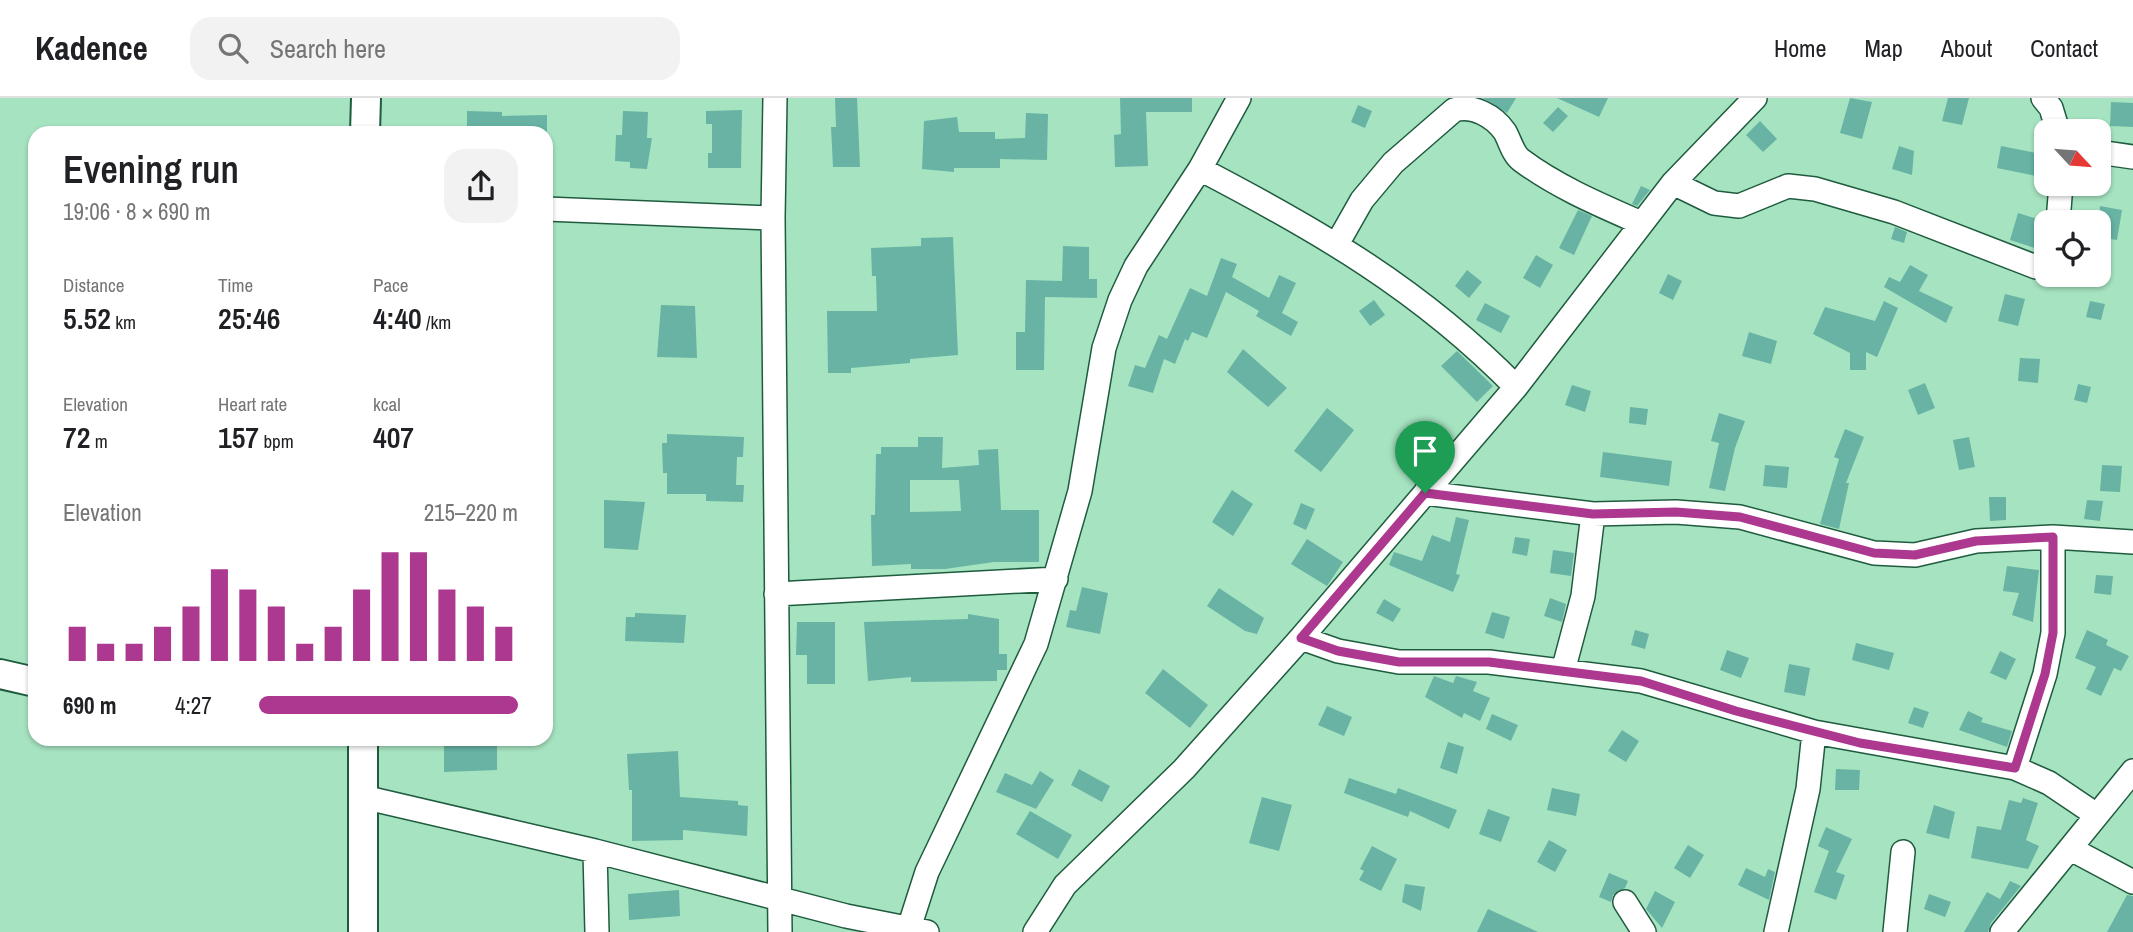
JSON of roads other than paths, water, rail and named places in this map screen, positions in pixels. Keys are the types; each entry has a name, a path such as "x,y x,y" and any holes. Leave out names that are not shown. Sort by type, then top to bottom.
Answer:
{"main road":[{"path":"365,126 366,98"},
{"path":"0,674 28,680"},
{"path":"363,751 363,932"}],"street":[{"path":"775,98 773,218 780,932"},
{"path":"363,797 595,851 781,900 918,930 927,872 1036,644 1080,491 1104,348 1120,300 1136,266 1200,169 1239,98"},
{"path":"1035,932 1065,885 1184,769 1301,638 1516,387 1673,183 1755,98"},
{"path":"2043,98 2051,108 2054,119"},
{"path":"1337,244 1362,200 1393,163 1454,110 1463,107 1485,114 1503,129 1518,158 1576,194 1641,223"},
{"path":"2111,154 2133,157"},
{"path":"1200,169 1337,244 1470,339 1516,387"},
{"path":"1673,183 1714,203 1739,206 1788,186 1815,189 1894,212 2034,266"},
{"path":"553,209 773,218"},
{"path":"1425,493 1593,514 1676,512 1740,517 1874,553 1915,555 1976,541 2053,537 2133,542"},
{"path":"1563,671 1583,596 1593,514"},
{"path":"2015,768 2045,674 2053,633 2053,537"},
{"path":"776,594 1056,579"},
{"path":"1301,638 1338,651 1399,662 1489,662 1641,681 1860,743 2015,768 2049,783 2095,814"},
{"path":"1776,932 1808,789 1814,732"},
{"path":"2002,932 2071,849 2095,814 2133,771"},
{"path":"2071,849 2133,882"},
{"path":"595,851 597,932"},
{"path":"1895,932 1903,852"},
{"path":"1625,902 1644,932"}]}
